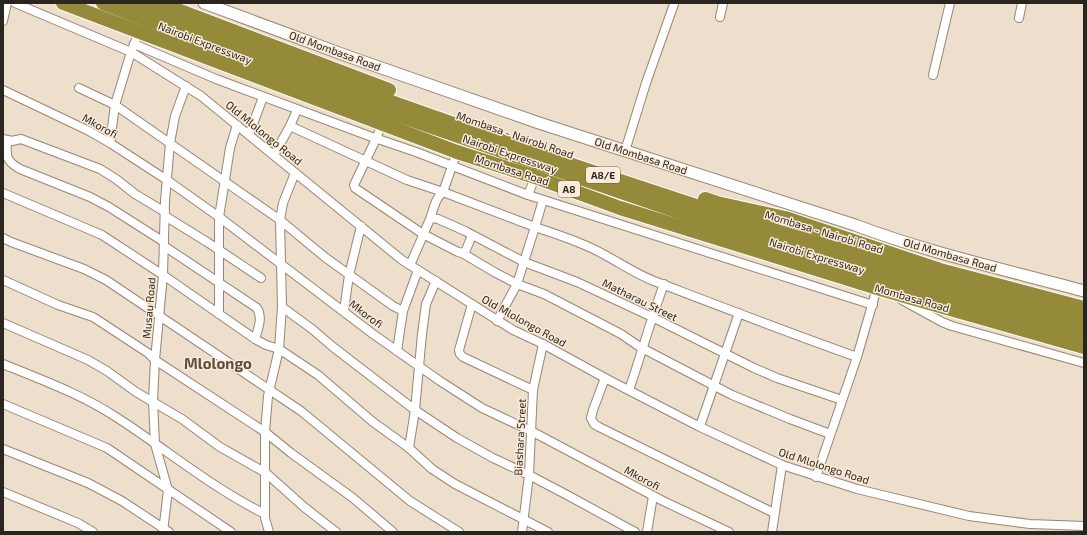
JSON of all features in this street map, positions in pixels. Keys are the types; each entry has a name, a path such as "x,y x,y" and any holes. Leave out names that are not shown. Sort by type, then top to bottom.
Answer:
{"highway":[{"name":"Mombasa Road","path":"63,3 137,38 382,124 457,152 535,177 620,208 882,289 1084,347"},
{"name":"Nairobi Expressway","path":"103,3 342,96 746,235 916,286 1084,333"},
{"name":"Nairobi Expressway","path":"131,3 315,74 530,151 726,215 991,296 1084,321"},
{"name":"Mombasa - Nairobi Road","path":"159,3 383,88 598,164 717,203 785,218 940,270 1084,308"}],"street":[{"path":"3,21 7,3"},
{"name":"Old Mlolongo Road","path":"15,3 131,52 201,96 410,265 497,321 700,426 782,465 816,477 865,491 970,516 1030,528 1084,526"},
{"name":"Old Mombasa Road","path":"204,3 396,74 539,123 921,248 1084,291"},
{"path":"720,17 723,3"},
{"path":"933,75 950,3"},
{"path":"1019,18 1022,3"},
{"path":"625,151 646,83 674,4"},
{"path":"110,143 115,105 131,52 137,38 216,79 376,139 416,152 528,195 873,305"},
{"name":"Musau Road","path":"165,531 168,490 155,444 155,360 163,275 165,214 170,143 175,116 186,86"},
{"path":"79,88 115,105 280,220 348,275 392,306 403,311"},
{"name":"Mkorofi","path":"3,90 89,131 167,180 219,217 398,351 482,408 531,431 653,496 729,532"},
{"path":"249,135 263,97"},
{"path":"274,155 297,110"},
{"path":"382,124 354,185 355,188 423,234 462,253 516,284 544,294 751,404 830,434"},
{"path":"219,314 219,217 230,148 237,125"},
{"path":"290,126 407,180 584,244 639,274 766,324 857,357"},
{"path":"255,339 260,320 260,312 257,308 109,207 90,197 20,170 8,160 5,140 21,139 100,169 116,179 134,194 261,278"},
{"path":"410,265 431,218 435,201 443,192 457,152"},
{"path":"269,532 265,514 265,432 269,390 279,349 282,307 280,220 283,203 295,173"},
{"path":"528,195 535,177"},
{"path":"3,193 102,235 163,275 255,339 266,345 279,349 318,376 373,422 409,448 432,469 454,484 548,532"},
{"path":"497,321 516,284 543,200"},
{"name":"Matharau Street","path":"431,218 438,219 472,234 524,262 577,282 777,378 842,400"},
{"path":"344,311 348,275 361,226"},
{"path":"462,253 466,250 472,234"},
{"path":"3,238 106,280 301,412 410,501 459,532"},
{"path":"398,351 403,311 418,270"},
{"path":"3,280 58,305 93,317 148,353 155,360 265,432 291,453 354,498 393,532"},
{"path":"409,448 415,410 426,304 436,281"},
{"path":"629,390 664,284"},
{"path":"816,477 873,305 882,289 952,326 1084,363"},
{"path":"472,304 459,350 460,354 463,357 533,390"},
{"path":"282,307 415,410 457,438 636,532"},
{"path":"700,426 739,313"},
{"path":"3,323 88,360 107,371 136,392 154,401 182,419 220,447 266,473 304,507 336,532"},
{"name":"Biashara Street","path":"522,532 529,475 533,390 543,344"},
{"path":"3,364 55,385 116,417 227,493 265,514"},
{"path":"605,378 591,418 594,424 774,513"},
{"path":"3,404 107,448 232,532"},
{"path":"3,449 88,483 122,502 165,531"},
{"path":"772,532 782,465"},
{"path":"3,492 78,524 93,532"},
{"path":"647,532 653,496"}],"district":[{"name":"Mlolongo","path":"218,364"}]}
